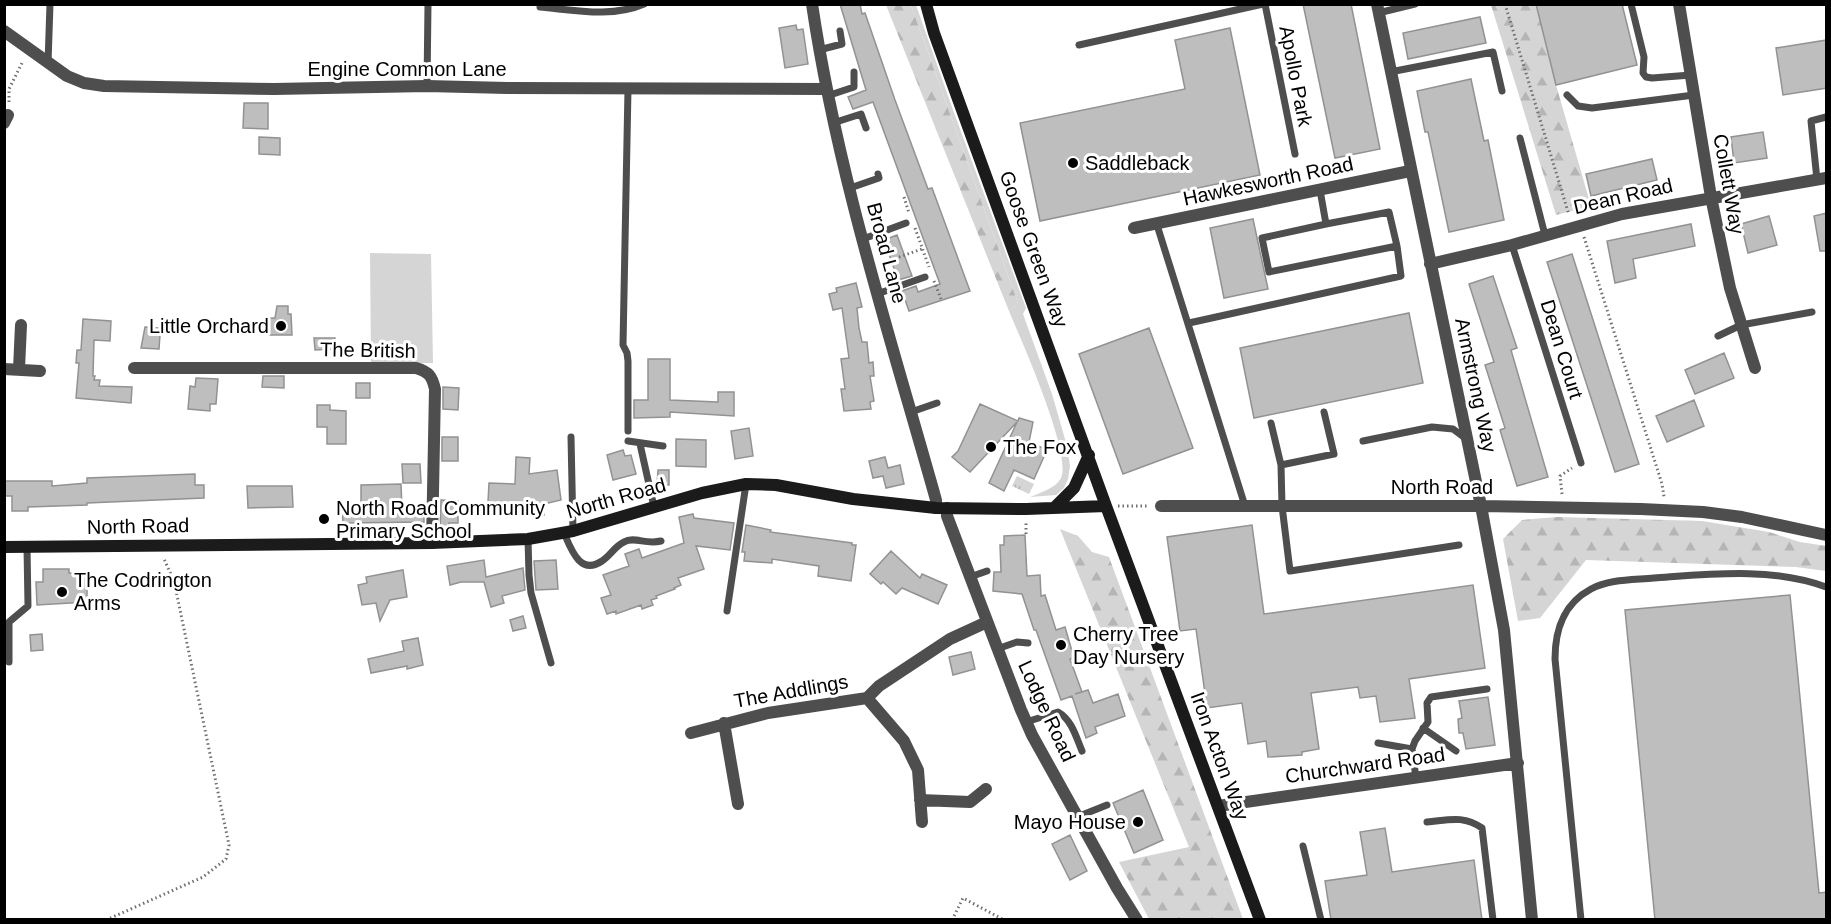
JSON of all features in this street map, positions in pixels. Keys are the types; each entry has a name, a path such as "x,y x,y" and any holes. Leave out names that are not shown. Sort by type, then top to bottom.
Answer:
{"street":[{"name":"Broad Lane","path":"812,4 833,123 877,294 936,500 941,508"},
{"name":"Goose Green Way","path":"926,4 934,33 1106,506"},
{"name":"Collett Way","path":"1679,4 1711,197 1730,288 1755,368"},
{"name":"Armstrong Way","path":"1378,9 1481,506 1504,630 1532,920"},
{"name":"Engine Common Lane","path":"4,31 67,76 84,83 104,86 274,89 427,86 826,93"},
{"name":"Hawkesworth Road","path":"1134,228 1410,171"},
{"name":"Dean Road","path":"1430,264 1512,245 1622,214 1822,179"},
{"path":"19,369 21,325"},
{"name":"The British","path":"134,368 416,368 426,371 432,377 435,389 432,543"},
{"path":"4,369 40,371"},
{"path":"1054,508 1074,488 1089,454"},
{"name":"North Road","path":"4,547 432,543 528,539 568,532 730,485 746,483 776,485 853,499 941,508 1106,506"},
{"name":"Iron Acton Way","path":"1106,506 1260,920"},
{"name":"North Road","path":"1161,506 1481,506 1666,510 1742,517 1827,536"},
{"name":"Lodge Road","path":"941,508 947,516 1026,722 1077,817 1137,920"},
{"name":"The Addlings","path":"691,733 768,713 867,698 879,686 950,639 987,622"},
{"path":"867,698 904,741 918,770 922,822"},
{"name":"The Addlings","path":"724,723 738,804"},
{"name":"Churchward Road","path":"1218,806 1518,763"},
{"path":"920,800 969,802 986,789"}],"lane":[{"path":"48,63 50,4"},
{"path":"427,86 428,4"},
{"path":"540,7 615,11 632,10 644,4"},
{"name":"Apollo Park","path":"1079,45 1264,4 1294,154"},
{"path":"1378,9 1415,4"},
{"path":"1631,4 1644,57 1643,73 1646,77 1690,75"},
{"path":"819,50 842,44 840,31"},
{"path":"1390,72 1493,52 1502,91"},
{"path":"826,93 854,87 854,72"},
{"path":"628,89 622,345 627,353 628,361 628,431"},
{"path":"1567,95 1578,106 1592,108 1694,95"},
{"path":"833,123 861,114 866,128"},
{"path":"1822,179 1811,121 1827,117"},
{"path":"1520,138 1545,236"},
{"path":"850,188 879,178 879,174"},
{"path":"1320,190 1326,224"},
{"path":"1189,323 1401,276 1396,246 1389,212 1262,238 1269,272 1396,246"},
{"path":"863,239 906,223"},
{"path":"1157,225 1245,506"},
{"name":"Dean Court","path":"1512,245 1581,463"},
{"path":"877,294 925,277"},
{"path":"1718,336 1741,325 1812,312"},
{"path":"911,412 937,403"},
{"path":"1281,465 1334,454 1324,412"},
{"path":"1271,423 1281,465 1282,506 1290,571 1459,545"},
{"path":"1363,441 1432,427 1453,429 1467,440"},
{"path":"571,437 568,532 572,553 578,561 593,565 602,562 623,542 630,539 650,544 661,541"},
{"path":"628,441 663,446"},
{"path":"640,444 654,507"},
{"path":"727,611 746,483"},
{"path":"528,539 531,593 551,663"},
{"path":"9,662 9,622 28,606 27,547"},
{"path":"970,577 987,572"},
{"path":"1581,920 1555,659 1555,638 1562,618 1578,599 1591,589 1614,581 1734,572 1806,580 1827,587"},
{"path":"997,649 1017,642 1028,643"},
{"path":"1416,778 1412,749 1414,741 1428,722 1427,703 1431,698 1487,689"},
{"path":"1026,722 1058,712 1070,723 1082,752"},
{"path":"1423,728 1455,751"},
{"path":"1378,743 1412,749"},
{"path":"1077,817 1107,805"},
{"path":"1427,822 1462,818 1482,828 1493,920"},
{"path":"1303,846 1321,920"}],"path":[{"path":"1505,4 1573,227 1586,238 1662,484 1666,510"},
{"path":"6,119 9,89 29,49"},
{"path":"904,197 941,299"},
{"path":"870,267 922,249"},
{"path":"1564,507 1560,476 1581,463"},
{"path":"1106,506 1161,506"},
{"path":"106,920 203,878 226,859 229,845 174,581 164,560 162,546"},
{"path":"952,920 963,898 1004,920"}],"green space":[{"path":"886,5 911,5 1018,303 1009,311"},
{"path":"911,5 916,5 1026,308 1023,314 1052,394 1067,446 1070,466 1064,488 1056,495 1030,497 1059,482 1062,465 1059,445 1044,396 1009,311 1018,303"},
{"path":"1491,5 1536,5 1556,85 1591,206 1556,215"},
{"path":"370,253 431,254 433,363 371,363"},
{"path":"1017,476 1034,484 1029,494 1012,486"},
{"path":"1557,517 1702,521 1769,532 1800,542 1826,546 1826,571 1796,567 1586,560 1540,618 1518,621 1503,539 1522,520"},
{"path":"1060,529 1078,536 1092,552 1109,557 1243,919 1149,919 1119,862 1189,847"}],"building":[{"path":"840,4 860,4 862,14 865,13 928,189 932,188 970,291 909,311 902,291 916,286 918,292 940,284 873,102 853,109 848,97 866,90"},
{"path":"1303,4 1351,4 1380,149 1335,158"},
{"path":"1536,4 1622,4 1637,65 1556,85"},
{"path":"1480,17 1486,43 1408,59 1403,33"},
{"path":"796,25 797,30 803,29 808,64 785,68 779,28"},
{"path":"1230,28 1260,175 1040,221 1020,123 1185,89 1175,40"},
{"path":"1827,40 1827,88 1783,95 1776,48"},
{"path":"1471,79 1484,141 1488,140 1504,220 1449,232 1417,91"},
{"path":"244,103 268,103 268,129 243,128"},
{"path":"1763,132 1767,158 1734,163 1731,137"},
{"path":"259,137 280,138 280,155 259,154"},
{"path":"1652,159 1657,180 1591,196 1586,174"},
{"path":"1827,213 1827,251 1820,251 1814,216"},
{"path":"1769,216 1777,245 1748,253 1741,224"},
{"path":"1253,219 1268,289 1224,298 1210,228"},
{"path":"1691,224 1695,246 1633,259 1636,278 1615,283 1607,241"},
{"path":"897,235 912,276 898,280 884,240"},
{"path":"1572,254 1639,464 1615,472 1547,262"},
{"path":"1493,276 1517,348 1511,350 1548,477 1517,486 1500,430 1505,428 1485,365 1494,362 1469,284"},
{"path":"856,283 862,307 857,308 862,342 867,342 869,363 873,362 874,376 870,376 874,401 870,402 871,409 844,411 841,389 845,389 841,359 849,358 842,308 833,310 829,294 837,292 836,288"},
{"path":"277,306 288,306 288,314 291,314 292,335 267,335 267,318 275,318"},
{"path":"1409,313 1423,383 1254,418 1240,348"},
{"path":"83,319 111,321 110,341 94,340 93,376 95,376 94,380 100,380 99,386 132,387 131,403 76,398 79,363 76,363 77,350 81,350"},
{"path":"145,327 158,328 159,349 141,348"},
{"path":"1149,328 1193,448 1123,474 1079,354"},
{"path":"314,338 335,338 335,349 315,350"},
{"path":"1724,353 1734,378 1695,394 1685,370"},
{"path":"648,359 670,359 670,400 718,402 718,392 734,392 734,416 670,412 670,417 634,418 634,400 648,400"},
{"path":"263,376 284,376 284,388 262,387"},
{"path":"196,378 218,379 216,404 210,404 210,411 188,409 190,386 195,387"},
{"path":"356,383 370,383 370,398 356,398"},
{"path":"443,387 459,388 458,410 443,409"},
{"path":"1694,400 1704,426 1667,442 1656,416"},
{"name":"The Fox","path":"980,404 1018,421 1019,418 1033,422 1029,442 1047,450 1034,479 1014,470 1004,491 989,483 1017,422 970,472 952,457 958,451"},
{"path":"317,405 330,405 330,410 346,411 346,444 327,444 327,427 317,427"},
{"path":"749,428 753,456 735,459 731,431"},
{"path":"442,437 458,437 458,461 442,461"},
{"path":"676,439 706,440 706,467 676,466"},
{"path":"623,450 625,456 631,455 636,474 613,480 607,455"},
{"path":"516,457 530,458 529,474 557,470 561,500 544,504 544,515 529,515 529,511 494,510 494,502 488,502 489,483 515,484"},
{"path":"885,457 888,468 900,465 904,484 886,488 883,476 873,478 869,461"},
{"path":"402,464 420,464 421,483 403,483"},
{"path":"658,470 669,470 669,485 657,485"},
{"path":"195,474 195,485 204,485 204,498 87,503 87,505 28,507 28,511 12,511 12,496 4,496 4,481 52,481 52,486 87,483 87,478"},
{"path":"401,484 402,508 424,508 424,522 343,523 342,508 361,508 361,485"},
{"path":"247,486 292,486 293,507 248,508"},
{"path":"441,500 458,501 458,523 449,523 449,533 440,532"},
{"path":"693,514 694,518 734,523 730,550 696,546 704,569 678,578 681,585 656,596 657,598 651,600 653,605 642,609 641,605 616,614 616,611 607,614 601,598 611,595 603,575 629,566 625,554 639,549 642,558 684,543 679,517"},
{"path":"746,525 771,530 770,532 856,545 851,581 818,576 819,566 772,559 772,563 744,561 745,552 742,552"},
{"path":"1252,525 1264,614 1473,585 1485,668 1409,679 1415,718 1380,722 1376,696 1360,698 1358,687 1311,693 1319,749 1302,752 1302,755 1268,757 1266,741 1248,744 1242,703 1207,708 1196,629 1180,631 1167,537"},
{"path":"1025,535 1027,576 1040,575 1041,596 1045,595 1056,630 1065,627 1074,658 1070,659 1082,692 1088,690 1093,703 1118,694 1125,716 1095,727 1097,733 1086,738 1072,696 1061,700 1022,594 993,591 994,572 1001,572 1000,545 1004,545 1004,536"},
{"path":"891,551 920,578 922,574 947,585 938,604 902,588 896,594 870,574"},
{"path":"484,560 486,577 523,568 525,590 502,596 504,603 491,607 484,582 461,582 450,585 447,566"},
{"path":"556,560 558,589 536,590 534,561"},
{"name":"The Codrington Arms","path":"43,569 69,569 69,573 87,573 87,602 37,605 36,582 43,582"},
{"path":"403,570 407,597 390,600 380,621 376,603 362,605 358,585 367,583 366,577"},
{"path":"1790,595 1819,893 1827,892 1827,920 1655,920 1625,610"},
{"path":"523,616 526,628 513,631 510,620"},
{"path":"42,634 43,650 31,651 30,635"},
{"path":"418,638 423,665 371,673 368,659 404,651 402,641"},
{"path":"971,652 975,669 953,675 949,657"},
{"path":"1488,697 1495,745 1466,749 1463,733 1459,733 1458,719 1462,718 1459,701"},
{"name":"Mayo House","path":"1143,790 1163,840 1134,853 1113,803"},
{"path":"1385,828 1392,872 1474,860 1482,920 1331,920 1325,881 1367,875 1360,832"},
{"path":"1070,835 1087,871 1070,880 1052,844"}],"place":[{"name":"Saddleback","path":"1073,163"},
{"name":"Little Orchard","path":"281,326"},
{"name":"The Fox","path":"991,447"},
{"name":"North Road Community Primary School","path":"324,519"},
{"name":"The Codrington Arms","path":"62,592"},
{"name":"Cherry Tree Day Nursery","path":"1061,645"},
{"name":"Mayo House","path":"1138,822"}]}
